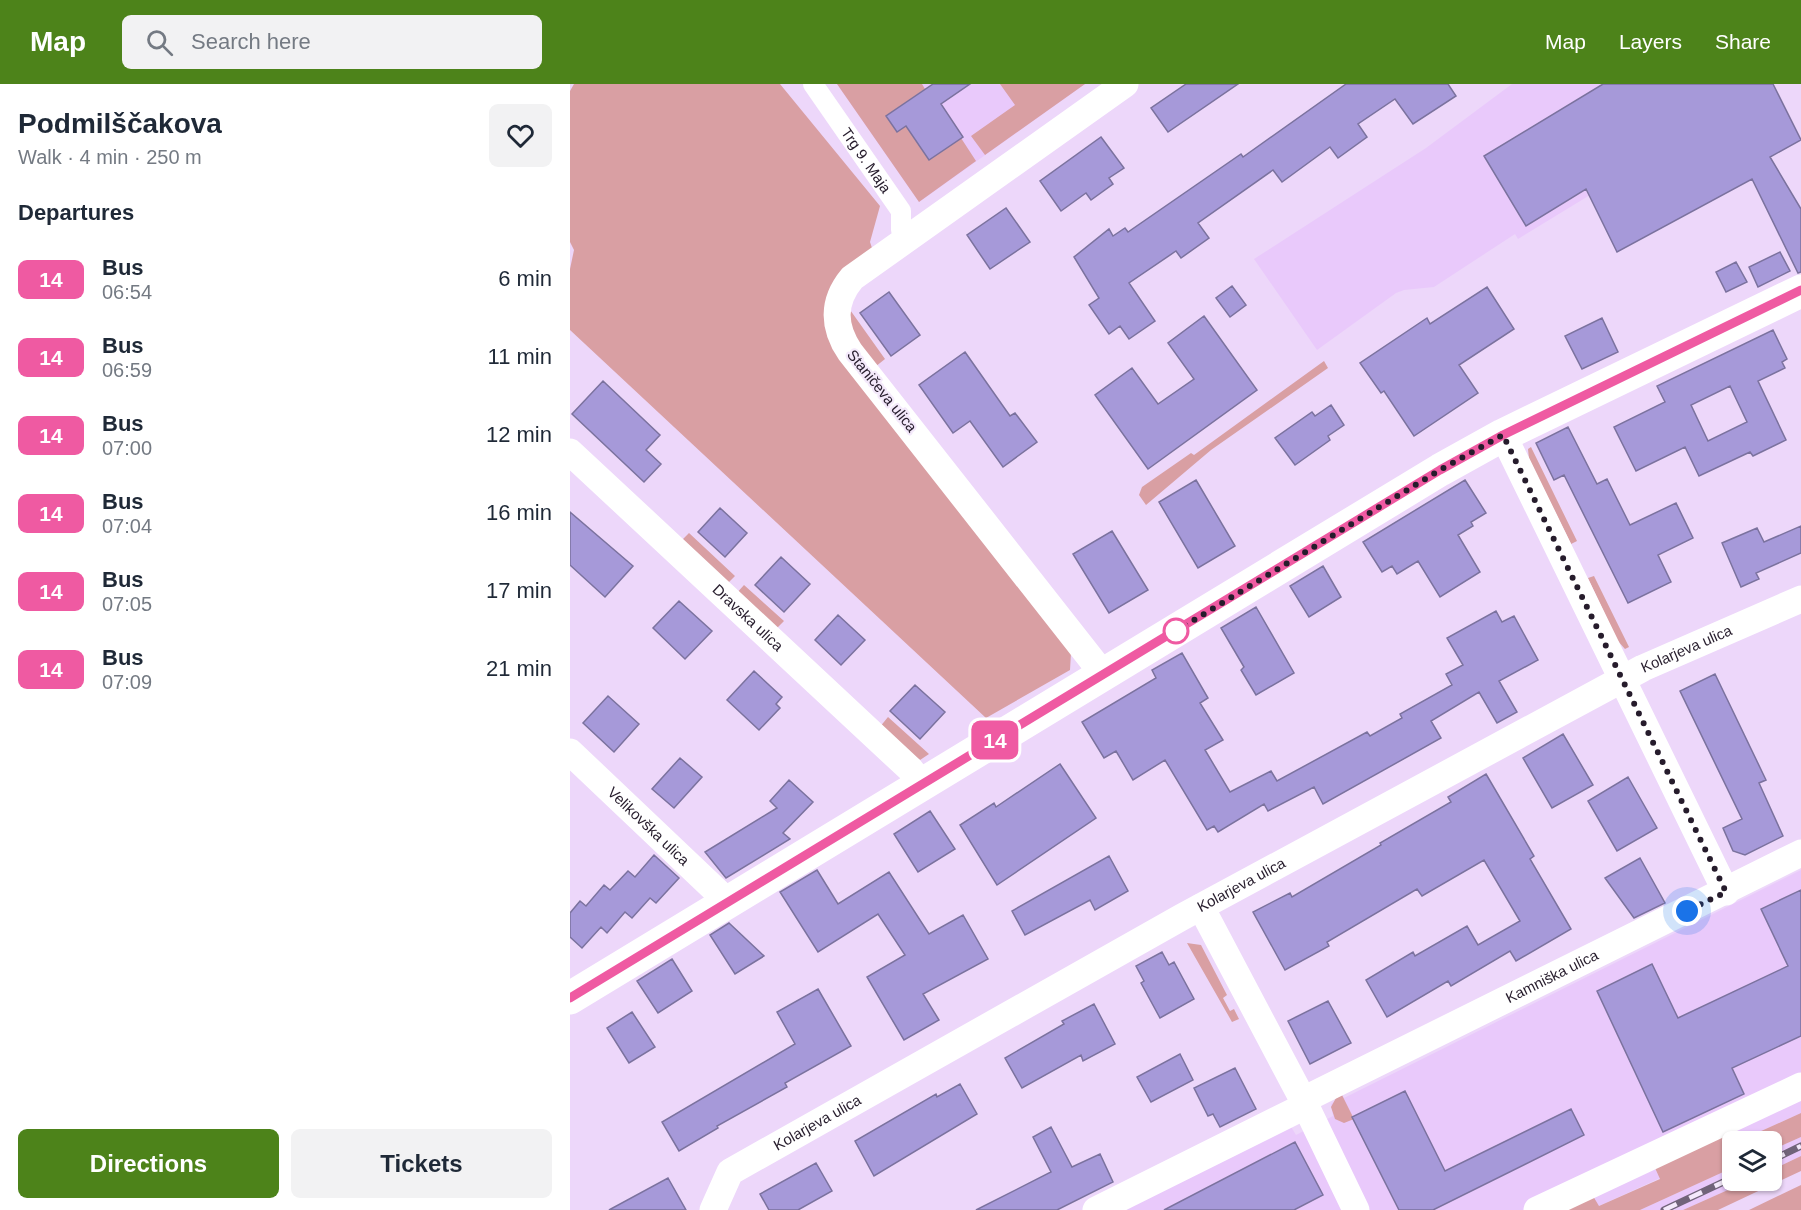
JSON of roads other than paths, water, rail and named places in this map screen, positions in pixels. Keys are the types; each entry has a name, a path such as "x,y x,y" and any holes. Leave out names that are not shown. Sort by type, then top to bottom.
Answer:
{"street":[{"name":"Trg 9. Maja","path":"813,84 901,212 901,230 908,239"},
{"name":"Staničeva ulica","path":"1103,674 843,342 836,317 838,302 852,278 1125,84"},
{"path":"570,998 1103,674 1503,435 1801,291"},
{"path":"1503,435 1726,892"},
{"name":"Dravska ulica","path":"570,452 910,769 922,785"},
{"name":"Kolarjeva ulica","path":"713,1210 730,1172 1201,907 1622,679 1801,599"},
{"name":"Velikovška ulica","path":"570,752 728,901"},
{"name":"Kamniška ulica","path":"1096,1210 1801,853"},
{"path":"1201,907 1304,1103 1356,1210"},
{"path":"1538,1210 1801,1086"}],"railway":[{"path":"1782,1155 1801,1146"},
{"path":"1664,1210 1722,1183"}]}
